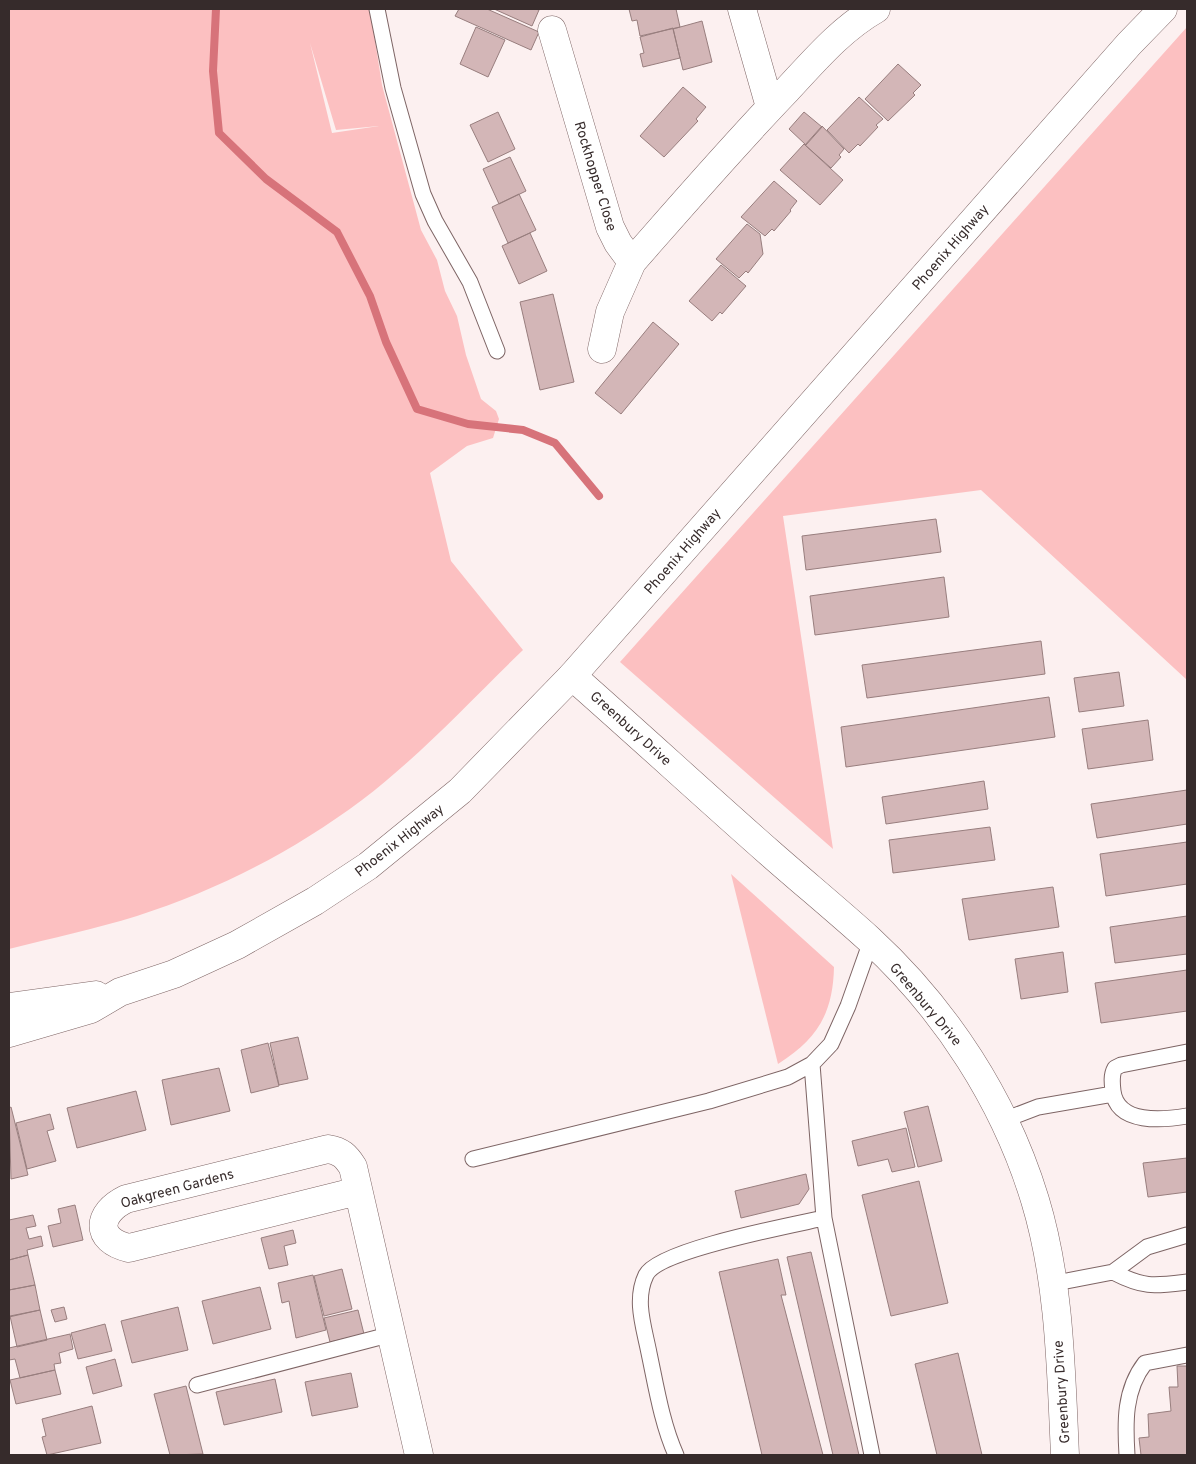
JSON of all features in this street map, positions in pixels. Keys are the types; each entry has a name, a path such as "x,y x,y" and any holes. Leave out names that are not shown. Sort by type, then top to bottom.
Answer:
{"street":[{"path":"742,9 770,107"},
{"path":"602,349 610,312 632,262 770,107 837,37 858,19 876,9"},
{"name":"Phoenix Highway","path":"9,1007 120,992 174,974 237,945 316,901 368,866 460,791 572,676 1128,44 1164,9"},
{"name":"Rockhopper Close","path":"552,30 610,227 618,243 632,262"},
{"name":"Greenbury Drive","path":"572,676 871,941 921,994 963,1048 1004,1120 1034,1198 1042,1226 1055,1297 1065,1455"},
{"name":"Phoenix Highway","path":"9,1033 91,1009 120,992"},
{"name":"Oakgreen Gardens","path":"358,1191 129,1248 117,1245 107,1238 103,1226 105,1215 114,1205 126,1199 328,1149 339,1151 347,1157 353,1167 419,1455"}],"lane":[{"path":"377,9 393,88 423,194 435,221 470,282 497,351"},
{"path":"473,1159 709,1101 788,1077 812,1064 832,1044 848,1006 871,941"},
{"path":"1187,1052 1115,1068 1111,1078 1113,1094 1119,1106 1127,1112 1144,1118 1161,1120 1187,1116"},
{"path":"812,1064 824,1218 872,1455"},
{"path":"1004,1120 1038,1107 1113,1094"},
{"path":"676,1455 655,1384 640,1304 642,1287 647,1272 659,1262 722,1241 824,1218"},
{"path":"1052,1284 1114,1272 1147,1247 1187,1235"},
{"path":"1114,1272 1132,1281 1151,1286 1187,1282"},
{"path":"197,1385 392,1334"},
{"path":"1127,1455 1127,1404 1137,1374 1145,1363 1187,1355"}],"shaded area":[{"path":"9,9 370,9 382,85 421,230 437,260 445,291 457,316 466,355 481,399 496,411 499,419 493,438 467,446 430,473 451,561 523,650 404,765 362,800 310,836 226,881 167,906 105,925 9,949","holes":["310,43 336,130 379,126 332,133"]},
{"path":"1187,27 1187,680 981,490 783,516 833,849 620,662"},
{"path":"731,874 834,967 830,998 820,1024 803,1045 778,1064"}],"building":[{"path":"459,9 487,9 539,32 531,50 455,16"},
{"path":"494,9 535,9 539,10 532,26"},
{"path":"629,9 676,9 680,27 640,36 637,20 632,21"},
{"path":"702,21 712,62 683,70 673,29"},
{"path":"476,27 505,40 488,77 460,64"},
{"path":"673,28 680,58 643,67 640,54 644,53 640,37"},
{"path":"898,64 921,85 913,93 915,95 888,121 865,99"},
{"path":"683,87 706,107 696,119 698,121 664,157 640,136"},
{"path":"859,97 883,119 860,146 858,144 849,153 827,130"},
{"path":"498,112 515,149 488,162 470,125"},
{"path":"804,112 822,127 806,145 789,129"},
{"path":"822,126 844,149 839,155 841,157 831,168 805,145"},
{"path":"804,144 843,180 820,205 780,170"},
{"path":"510,157 526,191 499,204 483,169"},
{"path":"774,181 797,201 774,231 772,229 765,236 741,217"},
{"path":"519,194 536,230 508,243 492,207"},
{"path":"747,224 760,234 763,254 748,273 746,271 739,278 716,259"},
{"path":"530,233 547,271 519,284 502,246"},
{"path":"721,265 746,286 722,314 720,312 712,321 689,301"},
{"path":"553,294 574,382 540,390 520,302"},
{"path":"653,322 679,344 621,414 595,393"},
{"path":"936,519 941,552 806,570 802,536"},
{"path":"944,577 949,617 815,635 810,596"},
{"path":"1041,641 1045,674 867,698 862,665"},
{"path":"1119,672 1124,706 1079,712 1074,678"},
{"path":"1049,697 1055,737 846,767 841,727"},
{"path":"1148,720 1153,760 1088,769 1082,729"},
{"path":"984,781 988,809 886,824 882,797"},
{"path":"1187,790 1187,824 1097,838 1091,804"},
{"path":"990,827 995,860 893,873 889,840"},
{"path":"1187,842 1187,884 1106,896 1100,854"},
{"path":"1053,887 1059,927 969,940 962,899"},
{"path":"1187,916 1187,954 1115,963 1110,927"},
{"path":"1063,952 1068,992 1021,999 1015,959"},
{"path":"1187,970 1187,1011 1101,1023 1095,983"},
{"path":"298,1037 308,1079 279,1085 270,1043"},
{"path":"268,1043 279,1086 251,1093 241,1050"},
{"path":"219,1068 230,1111 171,1125 162,1080"},
{"path":"136,1091 146,1130 77,1148 67,1108"},
{"path":"928,1106 942,1161 918,1167 904,1112"},
{"path":"11,1107 28,1175 11,1179 9,1108"},
{"path":"50,1114 54,1129 47,1131 56,1161 27,1169 16,1123"},
{"path":"906,1128 915,1167 892,1172 888,1159 858,1166 852,1141"},
{"path":"1187,1158 1187,1192 1148,1197 1143,1163"},
{"path":"806,1174 809,1189 799,1204 741,1218 735,1191"},
{"path":"919,1181 948,1303 891,1316 862,1195"},
{"path":"75,1205 83,1240 53,1247 48,1226 61,1223 58,1209"},
{"path":"33,1215 36,1226 26,1228 29,1239 41,1236 43,1246 27,1250 28,1255 9,1260 9,1220"},
{"path":"293,1230 296,1243 284,1246 288,1265 269,1269 261,1238"},
{"path":"811,1252 859,1455 833,1455 787,1257"},
{"path":"28,1255 35,1285 9,1290 9,1260"},
{"path":"778,1259 786,1295 781,1295 823,1455 762,1455 719,1272"},
{"path":"342,1269 352,1309 324,1316 314,1276"},
{"path":"313,1275 326,1330 296,1338 289,1301 282,1303 278,1283"},
{"path":"35,1285 40,1310 9,1317 9,1290"},
{"path":"260,1287 271,1329 213,1344 202,1301"},
{"path":"64,1307 67,1319 55,1322 51,1310"},
{"path":"178,1307 188,1350 132,1363 121,1321"},
{"path":"40,1310 47,1340 17,1347 10,1316"},
{"path":"358,1310 364,1334 330,1342 324,1318"},
{"path":"105,1324 112,1351 78,1359 71,1333"},
{"path":"70,1334 73,1349 59,1353 61,1363 54,1364 55,1370 20,1378 15,1359 9,1360 9,1348"},
{"path":"958,1353 982,1455 937,1455 915,1364"},
{"path":"115,1359 122,1386 93,1394 86,1367"},
{"path":"1177,1366 1187,1366 1187,1455 1141,1455 1139,1438 1149,1437 1148,1414 1171,1411 1169,1387 1178,1387"},
{"path":"55,1370 61,1394 16,1404 10,1380"},
{"path":"351,1373 358,1407 312,1416 305,1382"},
{"path":"275,1379 282,1412 224,1425 216,1392"},
{"path":"186,1386 203,1454 170,1455 154,1394"},
{"path":"92,1406 101,1443 47,1455 42,1437 46,1436 42,1419"}],"waterway":[{"path":"216,9 213,71 219,133 266,179 337,232 370,296 386,342 417,409 468,424 523,430 555,443 599,496"}]}
